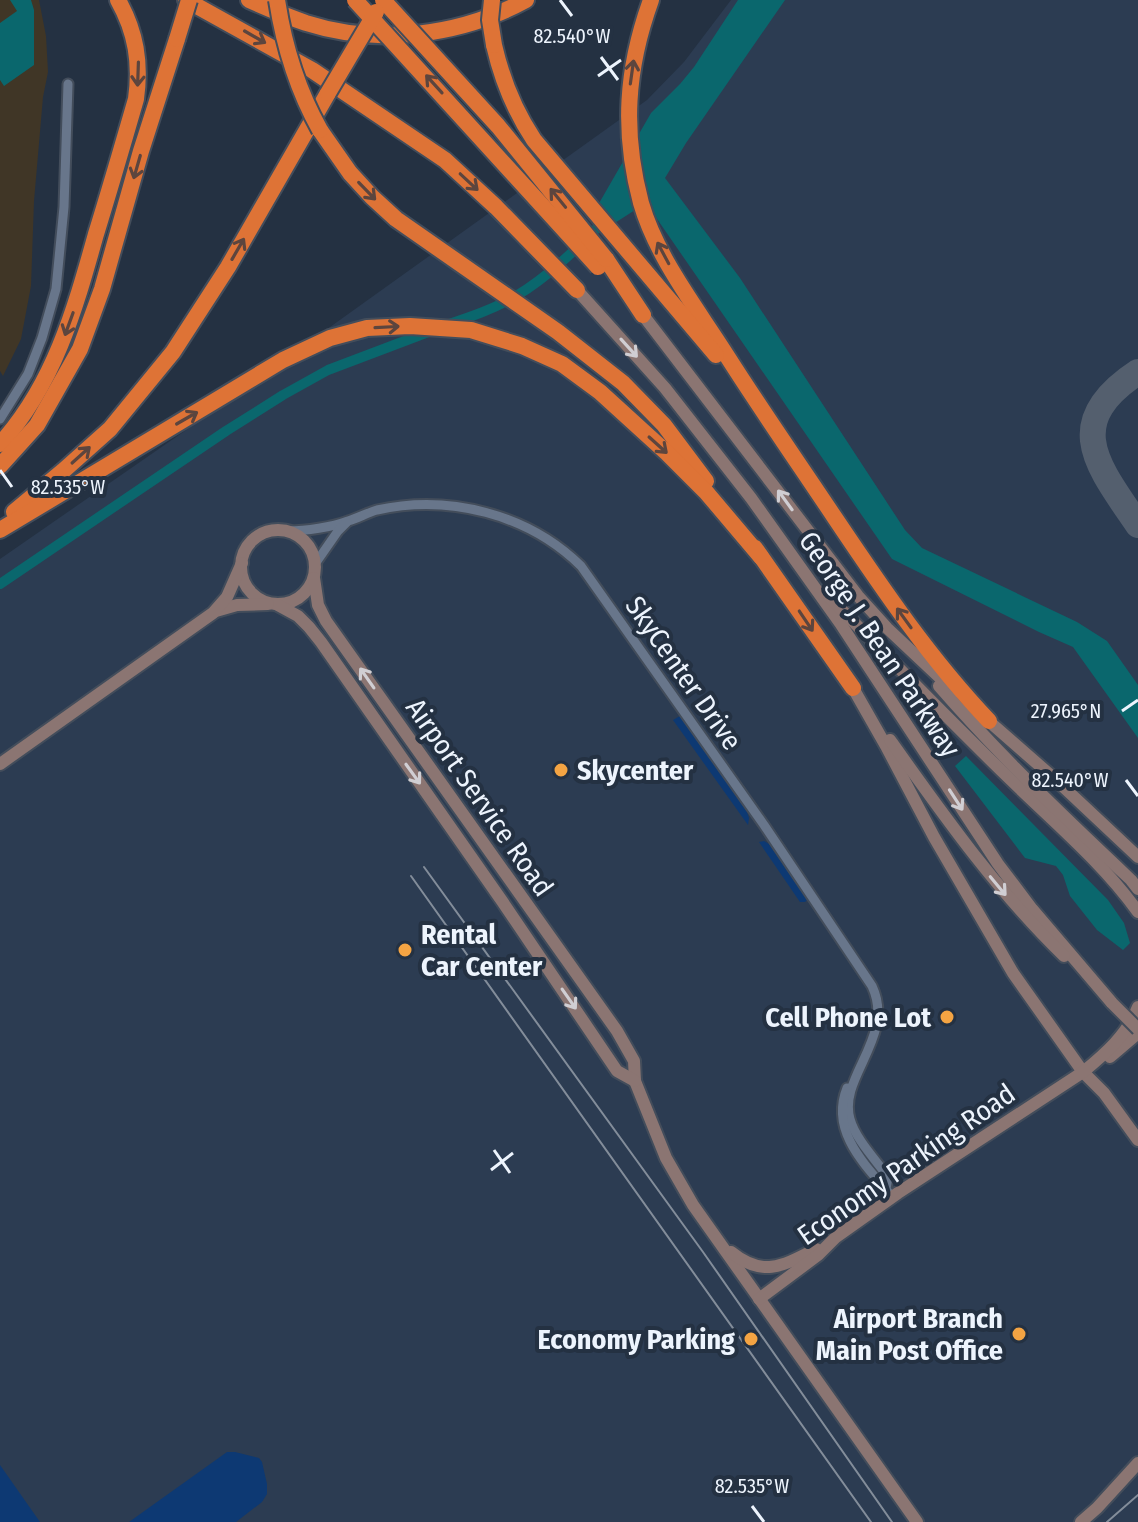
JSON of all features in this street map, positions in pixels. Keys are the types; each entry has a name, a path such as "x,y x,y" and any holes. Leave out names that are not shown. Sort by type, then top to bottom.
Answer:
{"highway":[{"path":"0,444 37,394 59,352 76,306 136,99 137,51 130,25 118,0"},
{"path":"0,466 37,425 80,349 102,289 188,0 312,70 445,160 539,249 577,290"},
{"path":"249,0 308,23 375,35 420,34 456,27 483,20 526,0"},
{"path":"277,0 293,70 310,111 350,173 396,219 558,332 623,383 664,425 853,688"},
{"path":"355,0 602,263"},
{"path":"0,523 110,429 173,352 228,267 383,0 498,126 643,315"},
{"path":"492,0 490,20 494,45 506,87 522,122 764,413"},
{"path":"651,0 633,61 628,96 630,146 647,221 669,264 764,413 916,635 989,721"},
{"path":"0,530 283,360 330,338 367,328 410,326 471,330 522,346 562,364 600,392 667,453 706,492 761,557"}],"street":[{"path":"0,419 28,374 56,289 64,207 68,84"},
{"name":"George J. Bean Parkway","path":"577,290 665,388 708,442 840,623 998,864 1032,909 1138,1031"},
{"name":"George J. Bean Parkway","path":"643,315 831,563 887,628 1138,857"},
{"name":"SkyCenter Drive","path":"288,531 304,531 347,522 370,512 400,506 462,507 518,524 575,560 601,592 872,986 878,1003 877,1019 843,1098 841,1114 849,1142 889,1193"},
{"path":"315,564 347,522"},
{"path":"0,764 213,613 227,597 245,551 253,540 263,533 288,531 300,536 308,545 314,557 314,578 298,598 287,603 237,605 213,613"},
{"path":"788,549 857,625 1096,863 1138,912"},
{"path":"242,563 242,576 254,595 274,604"},
{"name":"Airport Service Road","path":"314,578 318,605 326,621 617,1031 634,1061 635,1081 666,1158 693,1205 917,1522"},
{"name":"Airport Service Road","path":"274,604 298,616 321,642 617,1071 635,1081"},
{"path":"887,628 971,722 1138,889"},
{"path":"853,688 998,886 1035,928 1112,1003"},
{"path":"853,688 1008,964 1083,1072 1104,1093 1138,1140"},
{"path":"1083,1072 1123,1035 1138,1007"},
{"path":"1083,1072 1111,1057 1138,1031"},
{"name":"Economy Parking Road","path":"759,1299 818,1255 889,1193 1083,1072"},
{"path":"721,1245 751,1266 768,1268 806,1255 836,1237"},
{"path":"1081,1522 1138,1463"}],"shaded area":[{"path":"0,0 39,0 46,36 48,72 34,201 31,286 21,339 3,376 0,371"},
{"path":"10,0 31,0 34,10 34,65 4,86 0,80 0,23 17,11"},
{"path":"731,0 1138,0 1138,1522 0,1522 0,559 189,428 647,100 684,62"},
{"path":"738,0 785,0 665,178 740,278 905,530 922,548 1077,622 1107,641 1138,685 1138,738 1073,647 892,559 646,203 607,228 598,205 651,113 694,67"},
{"path":"680,716 747,812 748,825 673,720"},
{"path":"966,756 1108,900 1124,923 1130,943 1123,950 1097,930 1070,896 1063,875 1056,866 1025,858 955,766"},
{"path":"764,841 807,900 805,902 800,902 759,842"},
{"path":"227,1452 259,1458 267,1484 267,1494 262,1502 236,1522 129,1522"},
{"path":"0,1465 40,1522 0,1522"}],"waterway":[{"path":"446,325 491,309 529,288 564,260 607,218"},
{"path":"0,584 283,395 328,370 431,331"}],"taxiway":[{"path":"1138,372 1114,391 1099,409 1093,427 1094,446 1100,464 1138,525"}],"tram line":[{"path":"424,867 703,1252 892,1522"},
{"path":"411,876 871,1522"},
{"path":"1107,1522 1138,1495"}],"place":[{"name":"Skycenter","path":"561,770"},
{"name":"Rental Car Center","path":"405,950"},
{"name":"Cell Phone Lot","path":"947,1017"},
{"name":"Airport Branch Main Post Office","path":"1019,1334"},
{"name":"Economy Parking","path":"751,1339"}]}
